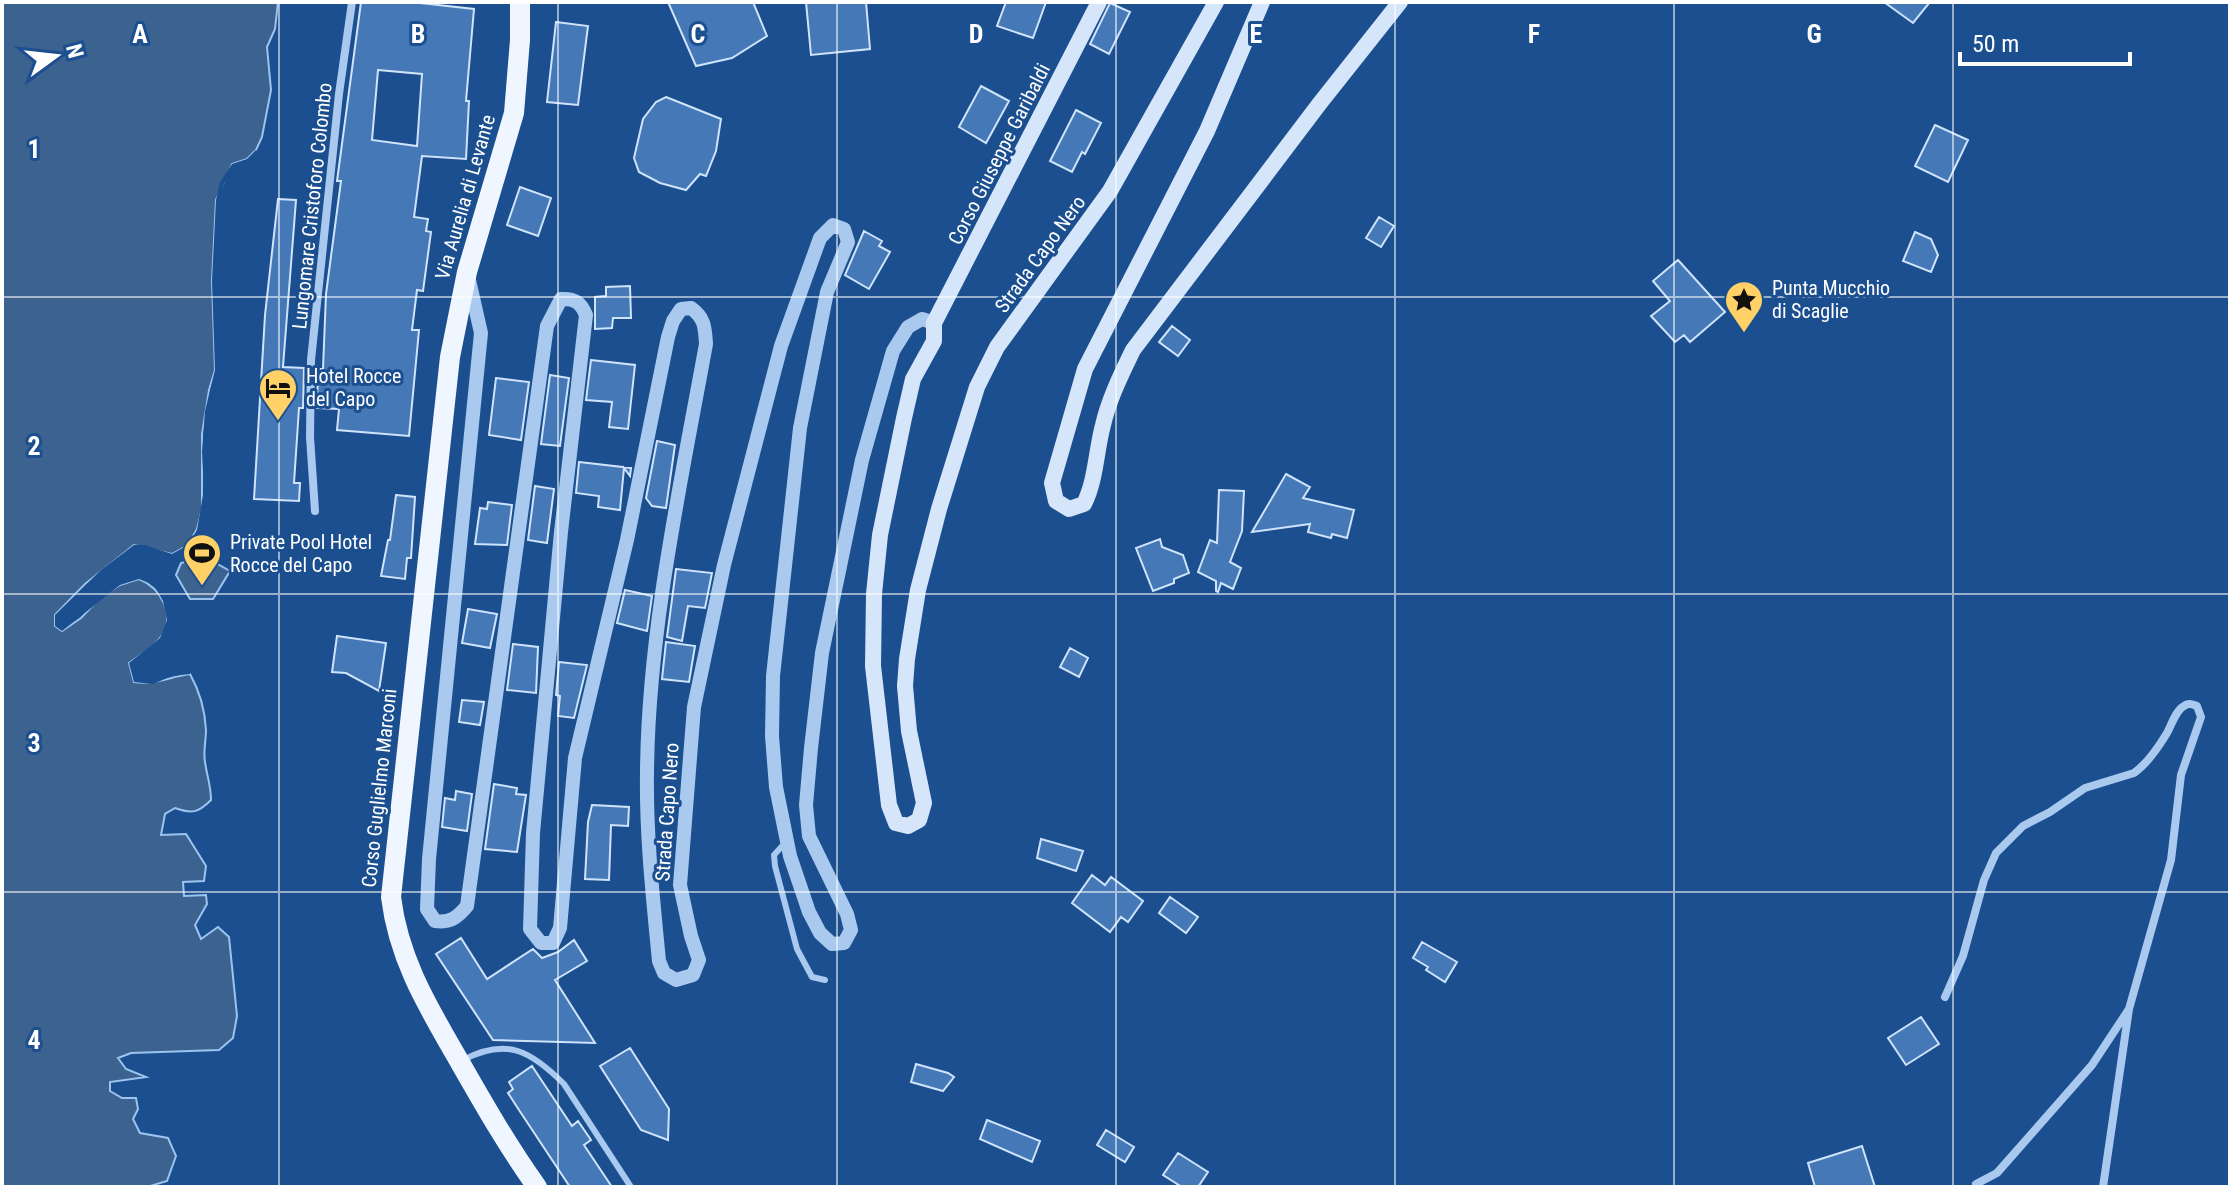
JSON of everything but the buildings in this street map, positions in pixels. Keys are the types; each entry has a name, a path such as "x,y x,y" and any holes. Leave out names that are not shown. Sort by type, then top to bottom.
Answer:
{"main road":[{"name":"Via Aurelia di Levante","path":"450,357 467,272 514,113 520,2"},
{"name":"Corso Giuseppe Garibaldi","path":"934,323 1099,2"},
{"name":"Strada Capo Nero","path":"934,323 934,341 913,379 890,481 880,535 873,623 873,666 889,805 896,823 908,826 919,820 924,803 909,731 905,686 912,621 939,509 977,387 997,347 1110,191 1216,2"},
{"path":"1262,2 1207,131 1085,369 1052,483 1056,501 1069,509 1084,504 1089,493 1112,394 1133,350 1311,114 1400,2"},
{"name":"Corso Guglielmo Marconi","path":"450,357 391,897 395,929 411,973 510,1150 537,1187"}],"street":[{"name":"Lungomare Cristoforo Colombo","path":"315,511 310,437 311,360 352,2"},
{"name":"Strada Capo Nero","path":"467,272 481,333 429,859 427,909 435,921 445,922 458,917 467,906 471,858 547,326 561,299 571,298 581,304 586,315 561,532 533,833 529,912 530,929 541,943 553,943 560,928 575,758 627,540 668,337 681,309 691,308 701,315 706,344 665,579 650,707 647,772 649,863 659,961 668,976 682,980 693,975 699,960 680,885 694,707 721,581 781,346 820,238 833,225 844,229 848,242 827,292 800,428 773,676 772,736 776,787 799,887 820,933 832,944 844,943 851,930 847,914 809,836 806,805 822,653 862,460 893,351 908,327 922,319 934,323"},
{"path":"1945,997 1963,956 1984,880 1996,853 2023,826 2085,788 2134,773 2165,737 2180,710 2185,705 2197,706 2201,717 2181,775 2171,860 2129,1009 2103,1187"},
{"path":"1976,1184 1997,1173 2092,1065 2129,1009"}],"lane":[{"path":"787,842 774,855 775,866 797,949 812,977 825,980"},
{"path":"460,1062 493,1048 521,1051 535,1058 564,1084 631,1187"}],"water":[{"path":"2,2 278,2 275,29 267,47 271,90 262,137 247,159 232,164 216,200 212,281 215,370 202,434 202,509 197,529 188,545 172,554 134,545 85,584 55,615 55,626 62,631 120,585 139,579 147,583 160,596 167,612 167,621 157,642 129,663 134,682 156,682 190,674 204,715 204,758 211,800 194,811 175,808 165,814 161,835 186,834 206,866 204,881 183,882 184,896 206,895 207,904 195,925 201,939 218,927 229,937 237,1016 233,1038 219,1050 131,1053 118,1058 126,1069 146,1077 110,1082 110,1091 122,1098 136,1098 138,1109 133,1119 140,1133 168,1138 176,1156 167,1181 147,1187 2,1187"},
{"name":"Private Pool Hotel Rocce del Capo","path":"199,558 230,571 213,599 190,599 176,575 181,563"}],"pier":[{"path":"256,150 259,153 249,162 235,167 224,184 220,200 216,281 219,370 209,412 206,452 208,489 201,531 191,548 173,558 136,549 87,587 59,617 59,624 63,627 118,581 139,575 157,582 167,600 171,621 164,640 133,664 137,678 153,680 171,672 191,670 190,674 172,676 153,684 134,682 129,663 160,638 167,620 163,601 154,585 139,579 120,585 62,631 55,626 55,615 101,570 134,545 145,545 172,554 188,545 197,530 204,489 202,452 205,411 215,370 212,281 216,200 220,182 232,164 247,159"}],"place":[{"name":"Punta Mucchio di Scaglie","path":"1744,334"},
{"name":"Hotel Rocce del Capo","path":"278,422"},
{"name":"Private Pool Hotel Rocce del Capo","path":"202,587"}]}
